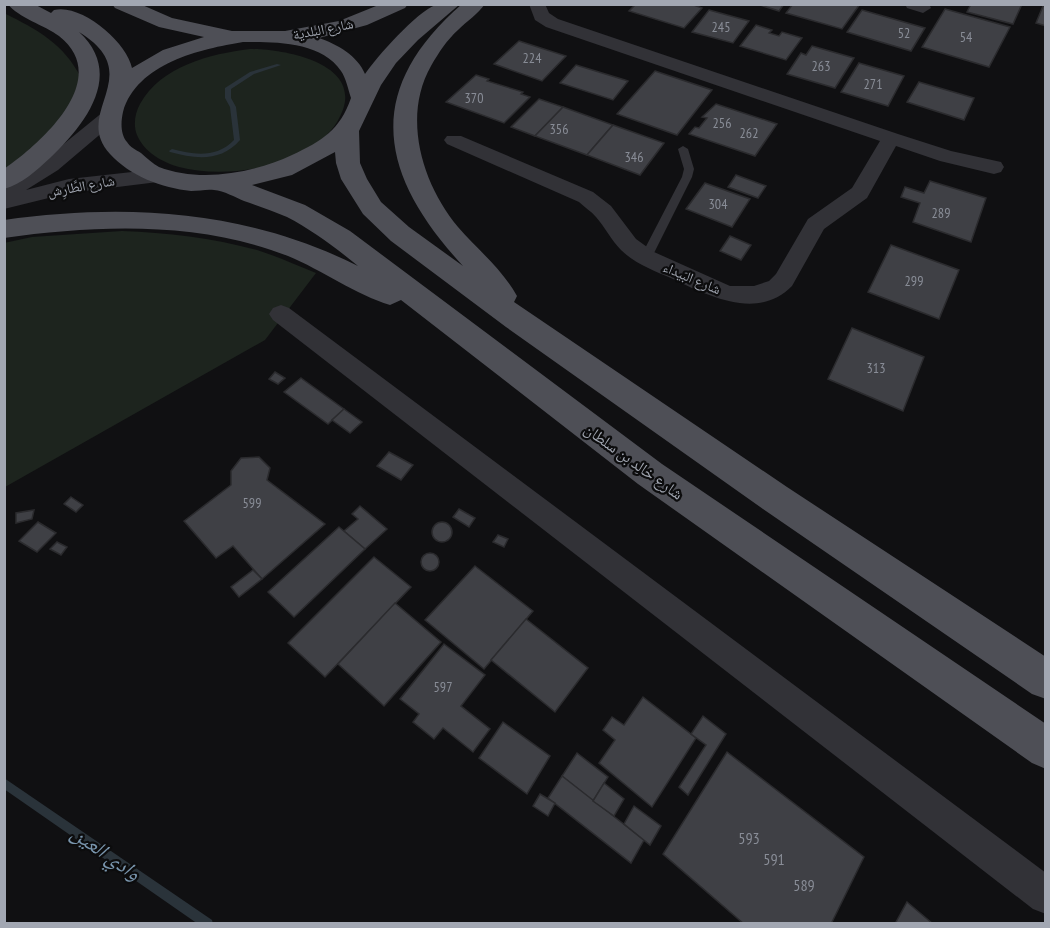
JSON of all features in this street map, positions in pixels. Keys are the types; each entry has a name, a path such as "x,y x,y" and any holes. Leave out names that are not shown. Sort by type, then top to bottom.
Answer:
{"main road":[{"path":"4,181 32,162 63,132 81,104 89,78 86,54 70,35 18,4"},
{"path":"41,4 103,37 113,48 122,66 122,83 114,106 110,130 115,144 125,157 140,168 159,176 178,180 221,183 246,180 295,166 324,150 346,130 375,73 394,49 417,28 450,4"},
{"path":"122,4 148,17 186,28 243,36 281,37 318,45 346,62 360,86 361,99"},
{"name":"شارع البلدية","path":"281,37 334,29 358,22 398,4"},
{"path":"475,4 442,33 416,72 406,102 405,136 413,173 432,211 451,236 495,283 516,319"},
{"path":"114,106 129,83 160,60 200,44 243,36"},
{"path":"346,130 348,163 358,186 372,208 400,234 516,319 775,498 1046,680"},
{"name":"شارع خالِد بن سلطان","path":"221,183 272,201 319,224 341,238 650,474 1046,749"},
{"path":"4,229 62,221 129,219 192,223 252,235 284,245 344,271 471,339"}],"street":[{"path":"537,4 541,16 552,23 946,156 994,167"},
{"name":"شارع الطَّارِش","path":"4,194 58,160 114,106"},
{"name":"شارع البَيداء","path":"454,140 586,197 603,211 628,244 646,258 729,294 755,295 767,292 784,280 816,224 860,193 891,138"},
{"name":"شارع الطَّارِش","path":"4,202 89,183 159,176"},
{"path":"281,314 1046,896"}],"lane":[{"path":"646,258 687,177 689,169 683,148"}],"shaded area":[{"path":"4,13 49,39 67,56 81,78 74,100 59,126 4,176"},
{"path":"250,49 284,52 303,57 335,74 343,87 345,102 337,122 324,137 307,150 287,159 243,170 198,171 173,165 154,156 140,141 135,123 140,104 149,91 173,71 188,64 219,54"},
{"path":"122,231 209,239 243,246 316,273 265,340 5,487 4,243 32,237"}],"building":[{"path":"636,4 691,4 702,8 684,28 629,11"},
{"path":"757,4 784,4 779,11"},
{"path":"793,4 860,4 842,29 786,13"},
{"path":"971,4 1022,4 1013,24 967,12"},
{"path":"1043,6 1046,6 1046,26 1036,23"},
{"path":"945,9 1010,27 989,67 922,47"},
{"path":"709,10 749,21 733,43 692,32"},
{"path":"862,10 925,28 911,51 847,32"},
{"path":"756,25 772,30 769,33 779,36 782,32 802,38 786,60 740,46"},
{"path":"519,41 566,56 542,81 494,64"},
{"path":"812,46 854,58 835,88 787,74 801,53 806,55"},
{"path":"859,63 904,76 888,106 841,92"},
{"path":"576,65 628,81 613,100 560,83"},
{"path":"655,71 712,90 677,135 617,114"},
{"path":"476,75 489,79 487,81 523,92 521,94 530,97 504,123 446,102"},
{"path":"919,82 974,98 964,120 907,102"},
{"path":"539,99 563,107 535,136 511,127"},
{"path":"716,104 777,124 755,156 689,134 695,127 699,128 707,118 702,117"},
{"path":"563,107 613,125 587,155 535,136"},
{"path":"613,125 664,143 640,175 587,155"},
{"path":"736,175 766,186 758,198 728,187"},
{"path":"930,181 986,198 971,242 913,222 920,203 901,197 905,187 924,193"},
{"path":"705,183 750,199 732,227 686,209"},
{"path":"730,236 751,245 741,260 720,251"},
{"path":"891,245 959,270 939,319 868,292"},
{"path":"852,328 924,357 903,411 828,379"},
{"path":"275,372 285,378 278,384 269,379"},
{"path":"301,378 344,409 328,424 284,392"},
{"path":"344,409 362,422 350,433 332,420"},
{"path":"389,452 413,465 401,480 377,466"},
{"path":"259,457 270,468 267,480 325,524 262,579 233,546 216,558 184,521 231,485 231,471 241,458"},
{"path":"71,497 83,505 76,512 64,504"},
{"path":"360,506 387,529 365,549 344,531 358,519 352,514"},
{"path":"459,509 475,518 469,527 453,517"},
{"path":"34,510 32,519 16,523 16,513"},
{"path":"38,522 56,533 37,552 19,541"},
{"path":"442,522 449,525 452,532 449,539 442,542 435,539 432,532 435,525"},
{"path":"339,527 365,549 294,617 268,592"},
{"path":"498,535 508,539 504,547 493,542"},
{"path":"57,542 67,547 61,555 50,549"},
{"path":"430,553 436,556 439,562 436,568 430,571 424,568 421,562 424,556"},
{"path":"374,557 411,587 325,677 288,643"},
{"path":"475,566 533,611 484,669 425,620"},
{"path":"253,570 262,579 239,597 231,587"},
{"path":"395,603 441,642 384,706 338,664"},
{"path":"526,619 588,668 555,712 491,660"},
{"path":"444,644 485,675 461,706 490,729 473,752 443,728 434,739 413,722 419,714 400,699"},
{"path":"643,697 696,738 652,807 599,763 615,740 603,730 612,717 624,725"},
{"path":"703,716 726,734 688,795 679,787 706,745 691,734"},
{"path":"503,722 550,756 527,794 479,758"},
{"path":"727,752 864,857 831,924 744,924 663,854"},
{"path":"577,753 608,777 593,801 562,776"},
{"path":"562,776 644,840 631,863 548,798"},
{"path":"604,783 624,799 614,816 593,801"},
{"path":"540,794 555,803 548,816 533,806"},
{"path":"634,806 661,826 650,845 624,824"},
{"path":"907,902 933,924 895,924"}],"waterway":[{"path":"172,151 189,155 207,155 216,154 231,146 237,140 228,88 252,73 279,65"},
{"name":"وادي العين","path":"4,783 208,924"}]}
